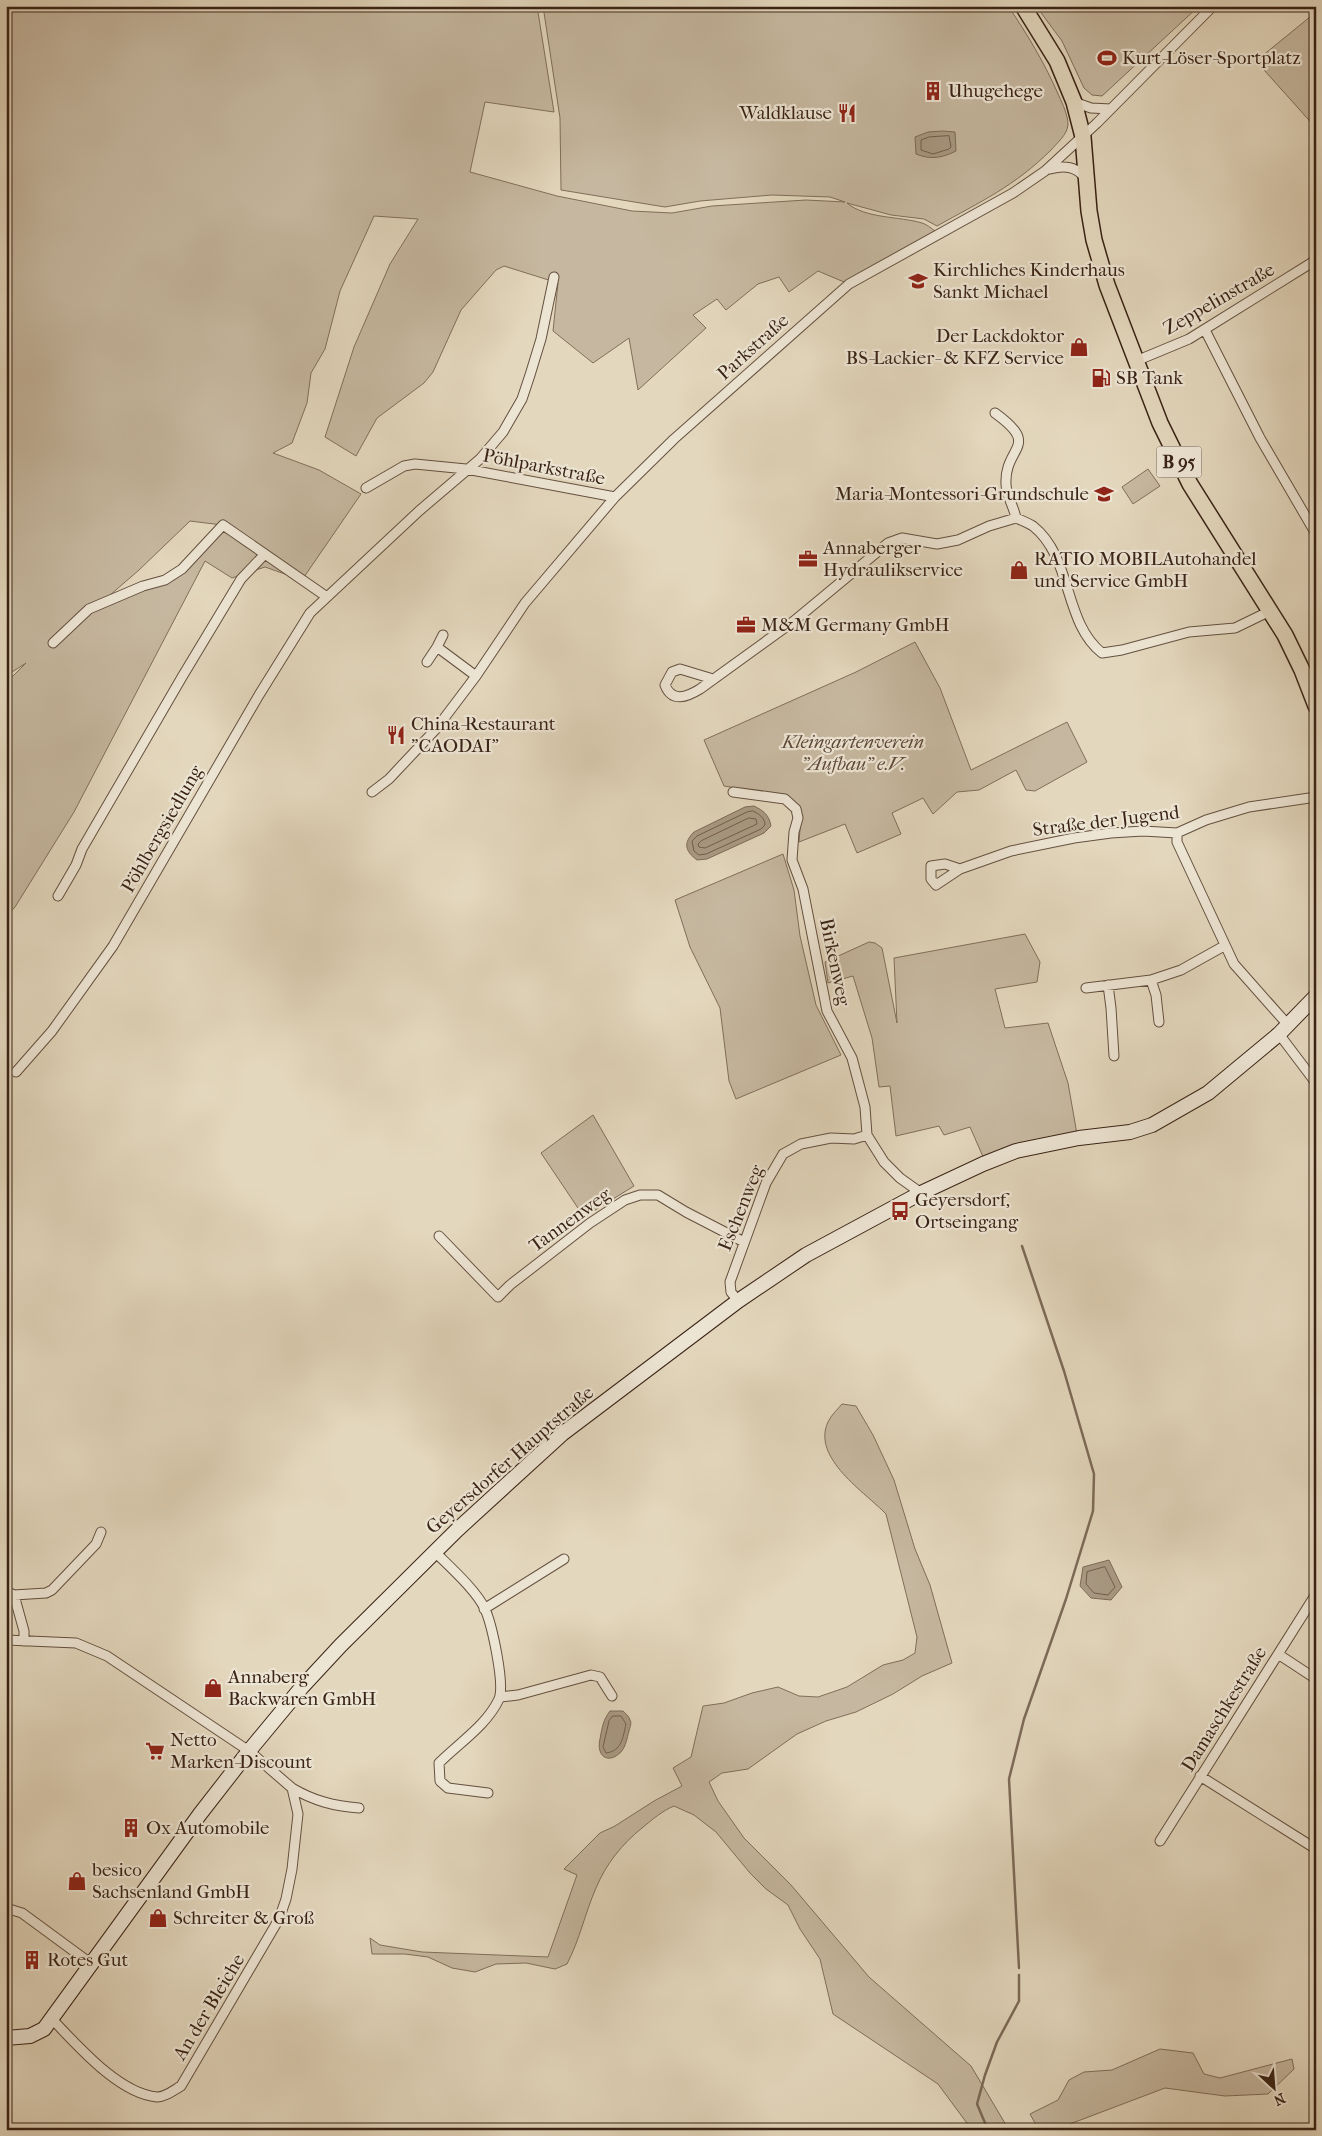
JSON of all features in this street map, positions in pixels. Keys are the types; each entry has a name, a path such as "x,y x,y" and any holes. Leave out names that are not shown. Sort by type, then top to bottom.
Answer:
{"main road":[{"name":"B 95","path":"1023,6 1057,61 1074,102 1083,137 1091,226 1099,259 1160,423 1186,476 1294,653 1316,706"},
{"name":"Geyersdorfer Hauptstraße","path":"6,2038 30,2036 44,2029 90,1963 249,1750 320,1666 435,1552 562,1434 738,1302 806,1255 922,1193 983,1164 1016,1151 1079,1138 1130,1132 1152,1125 1208,1093 1283,1029 1316,996"}],"street":[{"name":"Parkstraße","path":"372,792 389,779 436,729 476,676 525,604 615,497 674,439 849,284 1013,193 1045,171 1083,137 1212,6"},
{"path":"1074,102 1091,108 1110,109"},
{"path":"1045,171 1061,166 1071,167 1081,172 1087,180"},
{"name":"Zeppelinstraße","path":"1136,361 1189,339 1316,260"},
{"name":"Pöhlbergsiedlung","path":"16,1072 52,1031 113,946 297,632 310,613 466,469 480,459 503,432 522,399 541,339 554,277"},
{"path":"1205,330 1260,438 1316,534"},
{"path":"995,413 1012,426 1019,437 1019,444 1009,468 1006,484 1016,518"},
{"name":"Pöhlparkstraße","path":"366,488 404,466 415,464 466,469 615,497"},
{"path":"713,679 680,669 672,672 665,685 673,695 684,698 713,679 794,621 888,543 902,538 937,544 958,540 989,526 1016,518 1033,526 1049,545 1062,573 1084,635 1102,653 1122,650 1189,632 1235,628 1270,611"},
{"path":"53,643 89,609 143,586 165,580 182,569 223,526 327,597"},
{"path":"58,896 76,865 82,849 241,579 264,555"},
{"path":"427,662 438,647 443,635"},
{"path":"438,647 476,676"},
{"name":"Birkenweg","path":"733,792 785,798 796,809 798,818 794,832 792,860 803,889 827,1011 852,1058 865,1107 867,1134 884,1162 900,1178 922,1193"},
{"name":"Straße der Jugend","path":"960,869 1011,851 1074,838 1143,831 1177,833 1206,820 1249,807 1316,797"},
{"path":"1177,833 1177,842 1234,964 1283,1029 1316,1083"},
{"path":"1086,988 1151,980 1181,970 1224,946"},
{"path":"1151,980 1156,995 1159,1022"},
{"path":"1108,985 1114,1056"},
{"name":"Eschenweg","path":"738,1302 731,1292 730,1282 766,1183 783,1154 801,1144 831,1138 854,1139 867,1134"},
{"name":"Tannenweg","path":"439,1236 498,1297 510,1285 590,1222 625,1200 640,1195 658,1194 686,1212 744,1242"},
{"path":"24,1641 24,1631 10,1593 46,1593 52,1590 96,1544 101,1532"},
{"path":"435,1552 462,1579 484,1609 501,1681 500,1697 491,1712 439,1763 440,1780 448,1788 488,1793"},
{"path":"484,1609 564,1559"},
{"name":"Damaschkestraße","path":"1160,1841 1316,1594"},
{"path":"6,1640 76,1644 107,1656 249,1750 292,1788 309,1798 330,1805 360,1808"},
{"path":"1278,1654 1316,1679"},
{"path":"500,1697 518,1695 591,1675 600,1677 612,1696"},
{"path":"1200,1776 1316,1849"},
{"name":"An der Bleiche","path":"52,2019 107,2074 132,2089 157,2097 166,2095 182,2086 279,1919 286,1899 292,1869 298,1814 292,1788"},
{"path":"6,1908 22,1913 90,1963"}],"green space":[{"path":"6,6 537,6 554,112 485,102 470,172 557,196 632,211 672,213 712,206 806,200 845,202 830,197 772,195 700,201 665,207 561,190 560,118 543,6 1008,6 1036,50 1065,110 1068,125 1066,132 1051,150 1038,163 1010,184 937,226 924,219 891,215 847,203 873,215 922,223 935,231 844,282 818,271 789,292 779,277 758,284 726,310 717,299 693,315 706,328 638,390 629,338 593,363 553,331 558,283 504,266 496,270 461,310 433,372 424,383 377,418 356,456 325,437 354,347 390,264 418,219 374,216 340,291 325,349 311,373 307,403 292,443 273,453 319,470 361,494 302,580 265,567 232,578 205,561 74,812 15,907 6,917 6,688 12,677 26,663 6,676","holes":["190,521 222,525 165,580 102,602 139,570"]},
{"name":"Kurt-Löser-Sportplatz","path":"1036,6 1199,6 1102,96 1092,95 1084,88 1062,41"},
{"path":"1316,12 1316,128 1256,61"},
{"path":"1148,469 1160,486 1133,504 1122,487"},
{"name":"Kleingartenverein \"Aufbau\" e.V.","path":"915,642 940,688 971,770 1067,722 1087,762 1035,791 1026,790 1016,770 979,790 957,792 933,814 923,798 892,813 901,834 857,853 845,824 799,842 801,817 786,796 724,786 704,740 856,672"},
{"path":"783,854 794,890 800,936 816,1005 841,1055 736,1099 729,1081 720,1008 690,947 675,900"},
{"path":"1025,934 1040,962 1037,982 995,989 1005,1028 1048,1023 1068,1083 1077,1134 984,1159 970,1127 944,1135 939,1126 896,1136 890,1086 879,1087 872,1038 853,976 828,983 825,962 869,942 875,943 882,948 897,1023 894,958"},
{"path":"593,1115 634,1186 584,1217 541,1153"},
{"path":"842,1404 856,1406 873,1435 894,1480 915,1549 930,1585 952,1663 922,1676 893,1694 856,1712 826,1721 797,1734 748,1769 722,1773 709,1782 718,1801 744,1838 791,1885 869,1977 971,2066 1009,2130 972,2130 938,2084 833,2014 820,1959 800,1929 788,1905 766,1889 750,1873 716,1832 694,1815 674,1806 658,1815 635,1834 610,1863 596,1888 567,1964 555,1969 526,1963 496,1964 475,1972 452,1968 428,1957 405,1954 372,1954 370,1938 380,1945 422,1952 548,1957 577,1875 564,1869 600,1833 682,1786 673,1768 691,1757 703,1706 724,1703 752,1693 778,1687 799,1696 818,1697 847,1687 883,1665 903,1660 915,1653 917,1637 886,1514 843,1474 827,1449 825,1435 828,1422"},
{"path":"1160,2049 1193,2053 1204,2074 1220,2078 1292,2059 1294,2069 1268,2094 1225,2096 1165,2088 1054,2130 1039,2130 1030,2114 1058,2100 1069,2080 1084,2072 1112,2070"}],"water":[{"path":"928,132 955,132 956,151 936,157 916,154 915,137"},
{"path":"754,806 769,819 771,826 764,833 707,859 697,860 690,853 687,843 694,832 745,807"},
{"path":"1109,1560 1122,1587 1111,1600 1091,1598 1080,1586 1083,1567"},
{"path":"610,1711 623,1711 629,1717 631,1724 623,1750 616,1756 608,1758 601,1754 599,1745 603,1724"}],"waterway":[{"path":"1019,1968 1009,1779 1024,1719 1066,1599 1093,1511 1094,1474 1064,1371 1022,1246"},
{"path":"988,2130 977,2104 997,2042 1019,2001 1019,1975"}],"place":[{"name":"Kurt-Löser-Sportplatz","path":"1107,58"},
{"name":"Uhugehege","path":"933,91"},
{"name":"Waldklause","path":"847,113"},
{"name":"Kirchliches Kinderhaus Sankt Michael","path":"918,281"},
{"name":"Der Lackdoktor BS-Lackier- & KFZ Service","path":"1079,347"},
{"name":"SB Tank","path":"1101,378"},
{"name":"Maria-Montessori-Grundschule","path":"1104,494"},
{"name":"Annaberger Hydraulikservice","path":"808,559"},
{"name":"RATIO MOBILAutohandel und Service GmbH","path":"1019,570"},
{"name":"M&M Germany GmbH","path":"746,625"},
{"name":"China-Restaurant \"CAODAI\"","path":"396,735"},
{"name":"Geyersdorf, Ortseingang","path":"900,1211"},
{"name":"Annaberg Backwaren GmbH","path":"213,1688"},
{"name":"Netto Marken-Discount","path":"155,1751"},
{"name":"Ox Automobile","path":"131,1828"},
{"name":"besico Sachsenland GmbH","path":"77,1881"},
{"name":"Schreiter & Groß","path":"158,1918"},
{"name":"Rotes Gut","path":"32,1960"}]}
